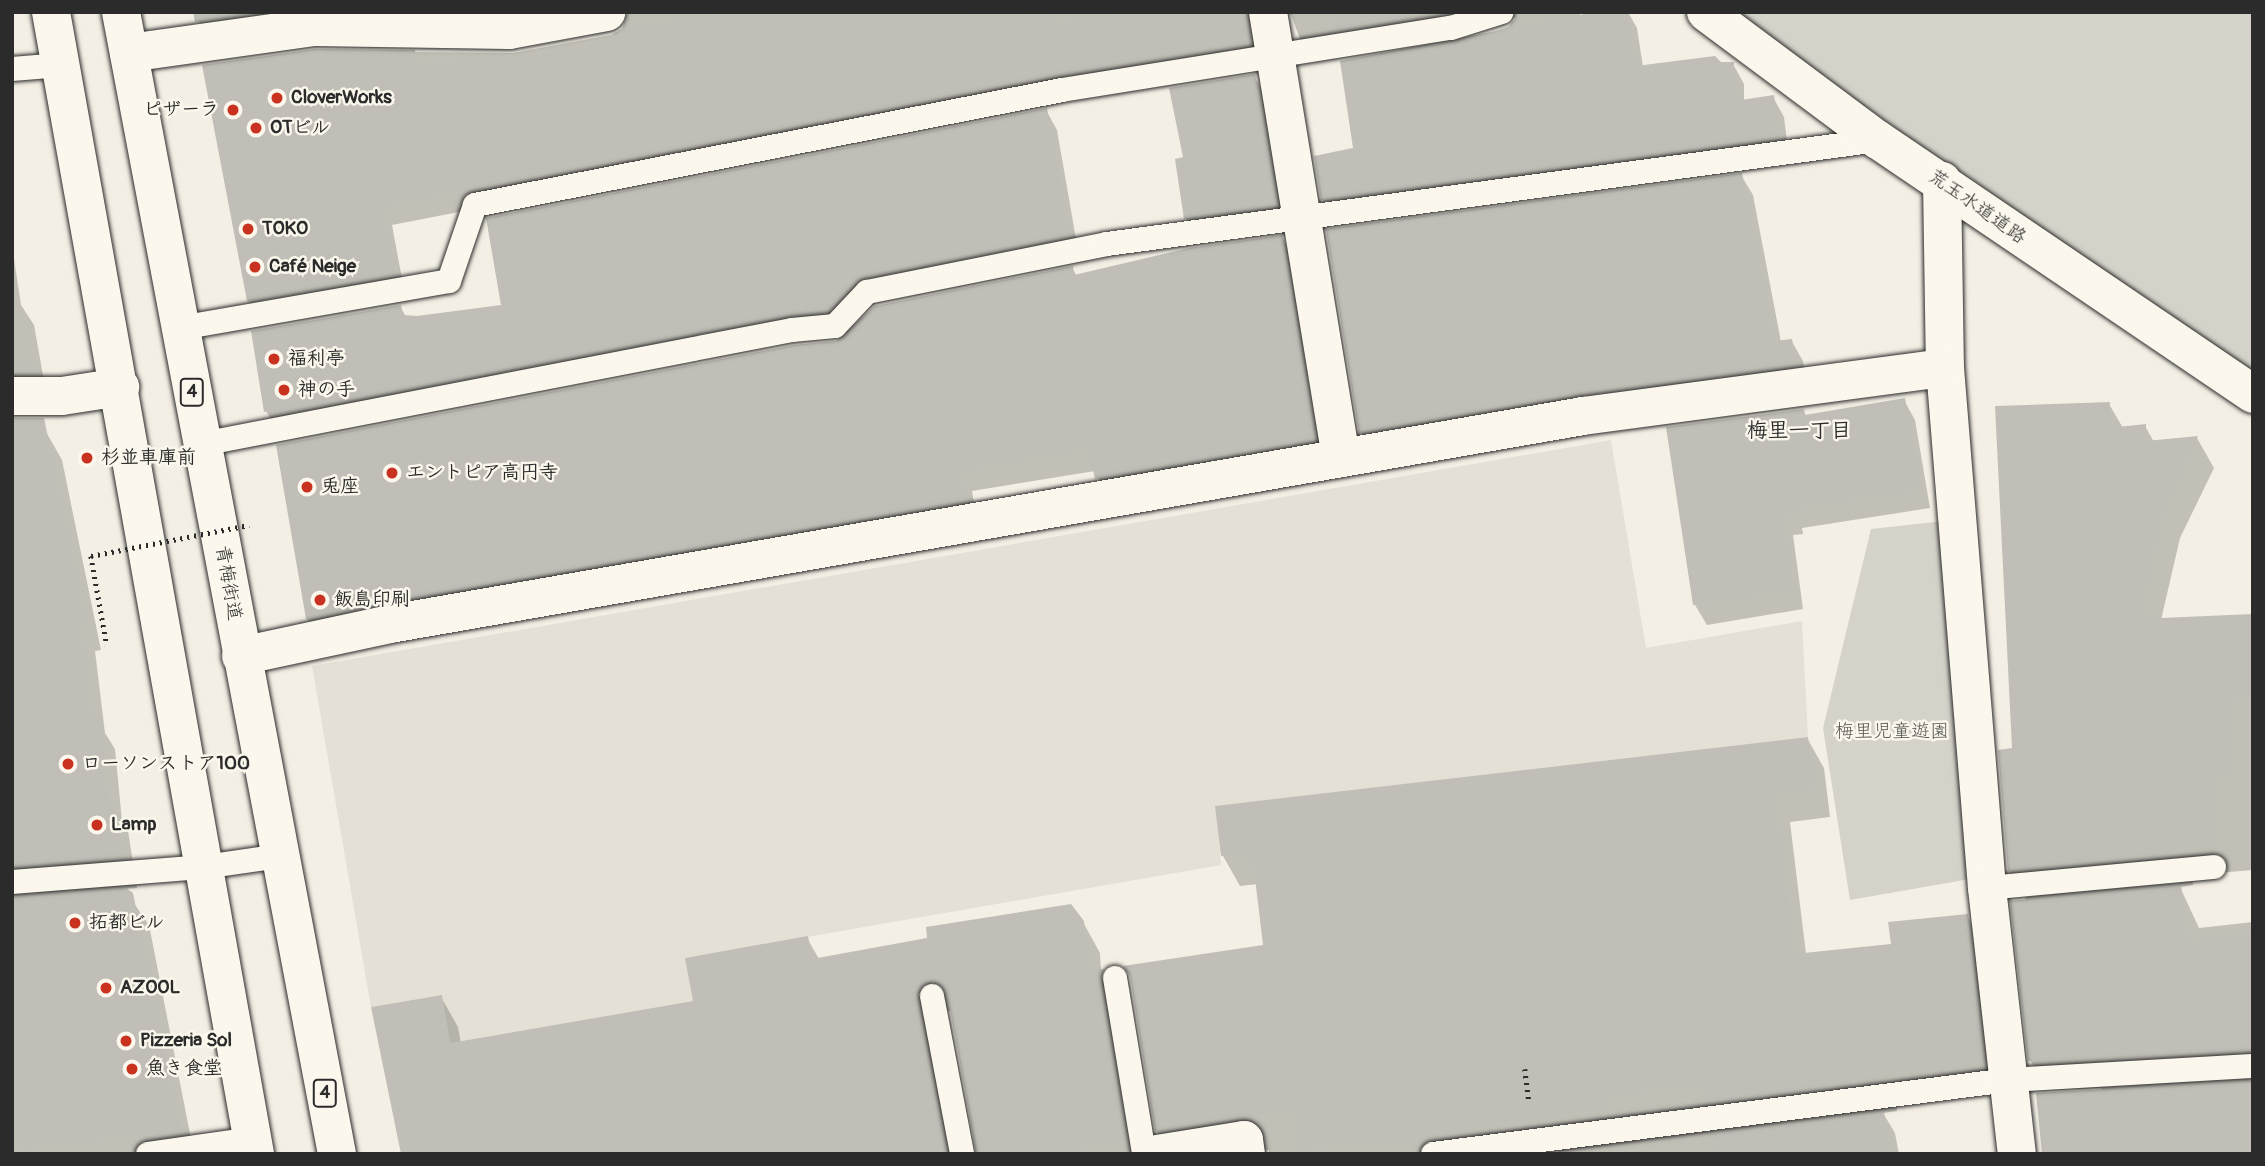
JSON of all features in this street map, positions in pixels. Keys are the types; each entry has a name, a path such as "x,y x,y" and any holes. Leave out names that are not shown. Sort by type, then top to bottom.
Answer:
{"street":[{"path":"51,12 120,387 253,1147"},
{"name":"青梅街道","path":"121,12 337,1154"},
{"path":"129,53 314,27 508,21 606,12"},
{"path":"1268,12 1299,216 1341,457"},
{"name":"荒玉水道道路","path":"1706,12 1878,140 2253,394"},
{"path":"1942,181 1945,368 1987,888 2017,1154"},
{"path":"241,656 390,624 1583,416 1945,368"},
{"path":"12,396 62,396 120,387"},
{"path":"1157,1154 1244,1140 1246,1154"}],"lane":[{"path":"180,328 449,281 475,205 1062,90 1276,59 1451,28 1502,12"},
{"path":"12,69 61,65"},
{"path":"202,444 792,330 835,326 867,292 1107,244 1878,140"},
{"path":"12,882 204,867 279,856"},
{"path":"1987,888 2214,867"},
{"path":"1115,978 1144,1154"},
{"path":"932,996 962,1154"},
{"path":"1433,1154 2008,1080 2253,1066"},
{"path":"148,1154 253,1147"}],"path":[{"path":"107,646 91,556 249,526"}],"shaded area":[{"path":"1611,440 1646,648 1802,621 1808,737 1216,806 1221,865 686,958 693,1001 450,1043 442,995 371,1007 312,666"}],"green space":[{"path":"1722,12 2253,12 2253,383"},
{"name":"梅里児童遊園","path":"1944,521 1970,879 1850,900 1823,728 1871,529"}],"building":[{"path":"193,12 262,12 195,22"},
{"path":"722,12 970,12 971,19 1050,12 1052,24 1125,12 1245,12 1250,45 1042,77 382,205 395,275 247,301 202,65 315,49 415,50 416,63 515,58 616,40 614,33"},
{"path":"1332,12 1406,12 1408,20 1335,31"},
{"path":"1595,12 1627,12 1636,66 1715,56 1721,62 1734,62 1734,101 1774,95 1779,138 1321,200 1314,156 1353,148 1340,61"},
{"path":"1255,74 1278,206 1184,219 1175,159 1183,157 1169,88"},
{"path":"1047,108 1069,236 864,277 828,312 271,416 270,411 264,412 251,331 401,305 403,315 417,316 501,305 486,218"},
{"path":"1742,173 1774,341 1792,339 1797,366 1649,385 1647,379 1359,433 1326,229"},
{"path":"1282,235 1316,440 1095,479 1088,448 960,469 966,501 306,619 276,445 794,345 836,341 875,306 1073,266 1074,275 1189,248"},
{"path":"33,362 35,374 12,374 12,364"},
{"path":"1905,398 1920,488 1791,508 1792,514 1783,515 1793,589 1693,605 1666,427 1804,409 1805,415"},
{"path":"2110,402 2109,428 2146,424 2146,441 2198,436 2164,508 2138,619 2253,614 2253,697 2228,699 2230,777 2213,778 2216,842 2175,846 2177,856 2008,871 1998,750 2012,748 1995,406"},
{"path":"12,418 44,418 85,621 79,622 92,719 99,718 108,800 112,800 122,859 12,867 12,727 21,726 12,673"},
{"path":"1808,737 1814,787 1774,792 1794,954 1891,944 1888,922 1968,914 1985,1064 1880,1071 1881,1081 1705,1104 1702,1084 1603,1095 1605,1108 1400,1141 1298,1148 1294,1109 1155,1131 1130,976 1123,966 1263,945 1252,853 1221,856 1215,806"},
{"path":"2181,885 2188,944 2253,932 2253,1047 2236,1052 2028,1061 2010,901"},
{"path":"126,888 133,893 180,1129 20,1149 12,1115 12,897"},
{"path":"1071,904 1084,921 1087,972 1104,969 1100,980 1126,1136 1116,1141 1041,1154 977,1154 947,993 943,986 930,981 922,985 917,999 947,1154 401,1154 371,1007 442,995 450,1043 693,1001 685,958 808,936 812,959 927,938 926,927"},
{"path":"2237,1082 2242,1154 2042,1154 2036,1093"},
{"path":"1884,1111 1889,1154 1713,1154 1710,1133"}],"place":[{"name":"CloverWorks","path":"277,98"},
{"name":"ピザーラ","path":"233,110"},
{"name":"OTビル","path":"256,128"},
{"name":"TOKO","path":"248,229"},
{"name":"Café Neige","path":"255,267"},
{"name":"福利亭","path":"274,359"},
{"name":"神の手","path":"284,390"},
{"name":"杉並車庫前","path":"87,458"},
{"name":"エントピア高円寺","path":"392,473"},
{"name":"兎座","path":"307,487"},
{"name":"飯島印刷","path":"320,600"},
{"name":"ローソンストア100","path":"68,764"},
{"name":"Lamp","path":"97,825"},
{"name":"拓都ビル","path":"75,923"},
{"name":"AZOOL","path":"106,988"},
{"name":"Pizzeria Sol","path":"126,1041"},
{"name":"魚き食堂","path":"132,1069"}],"district":[{"name":"梅里一丁目","path":"1799,431"}]}
